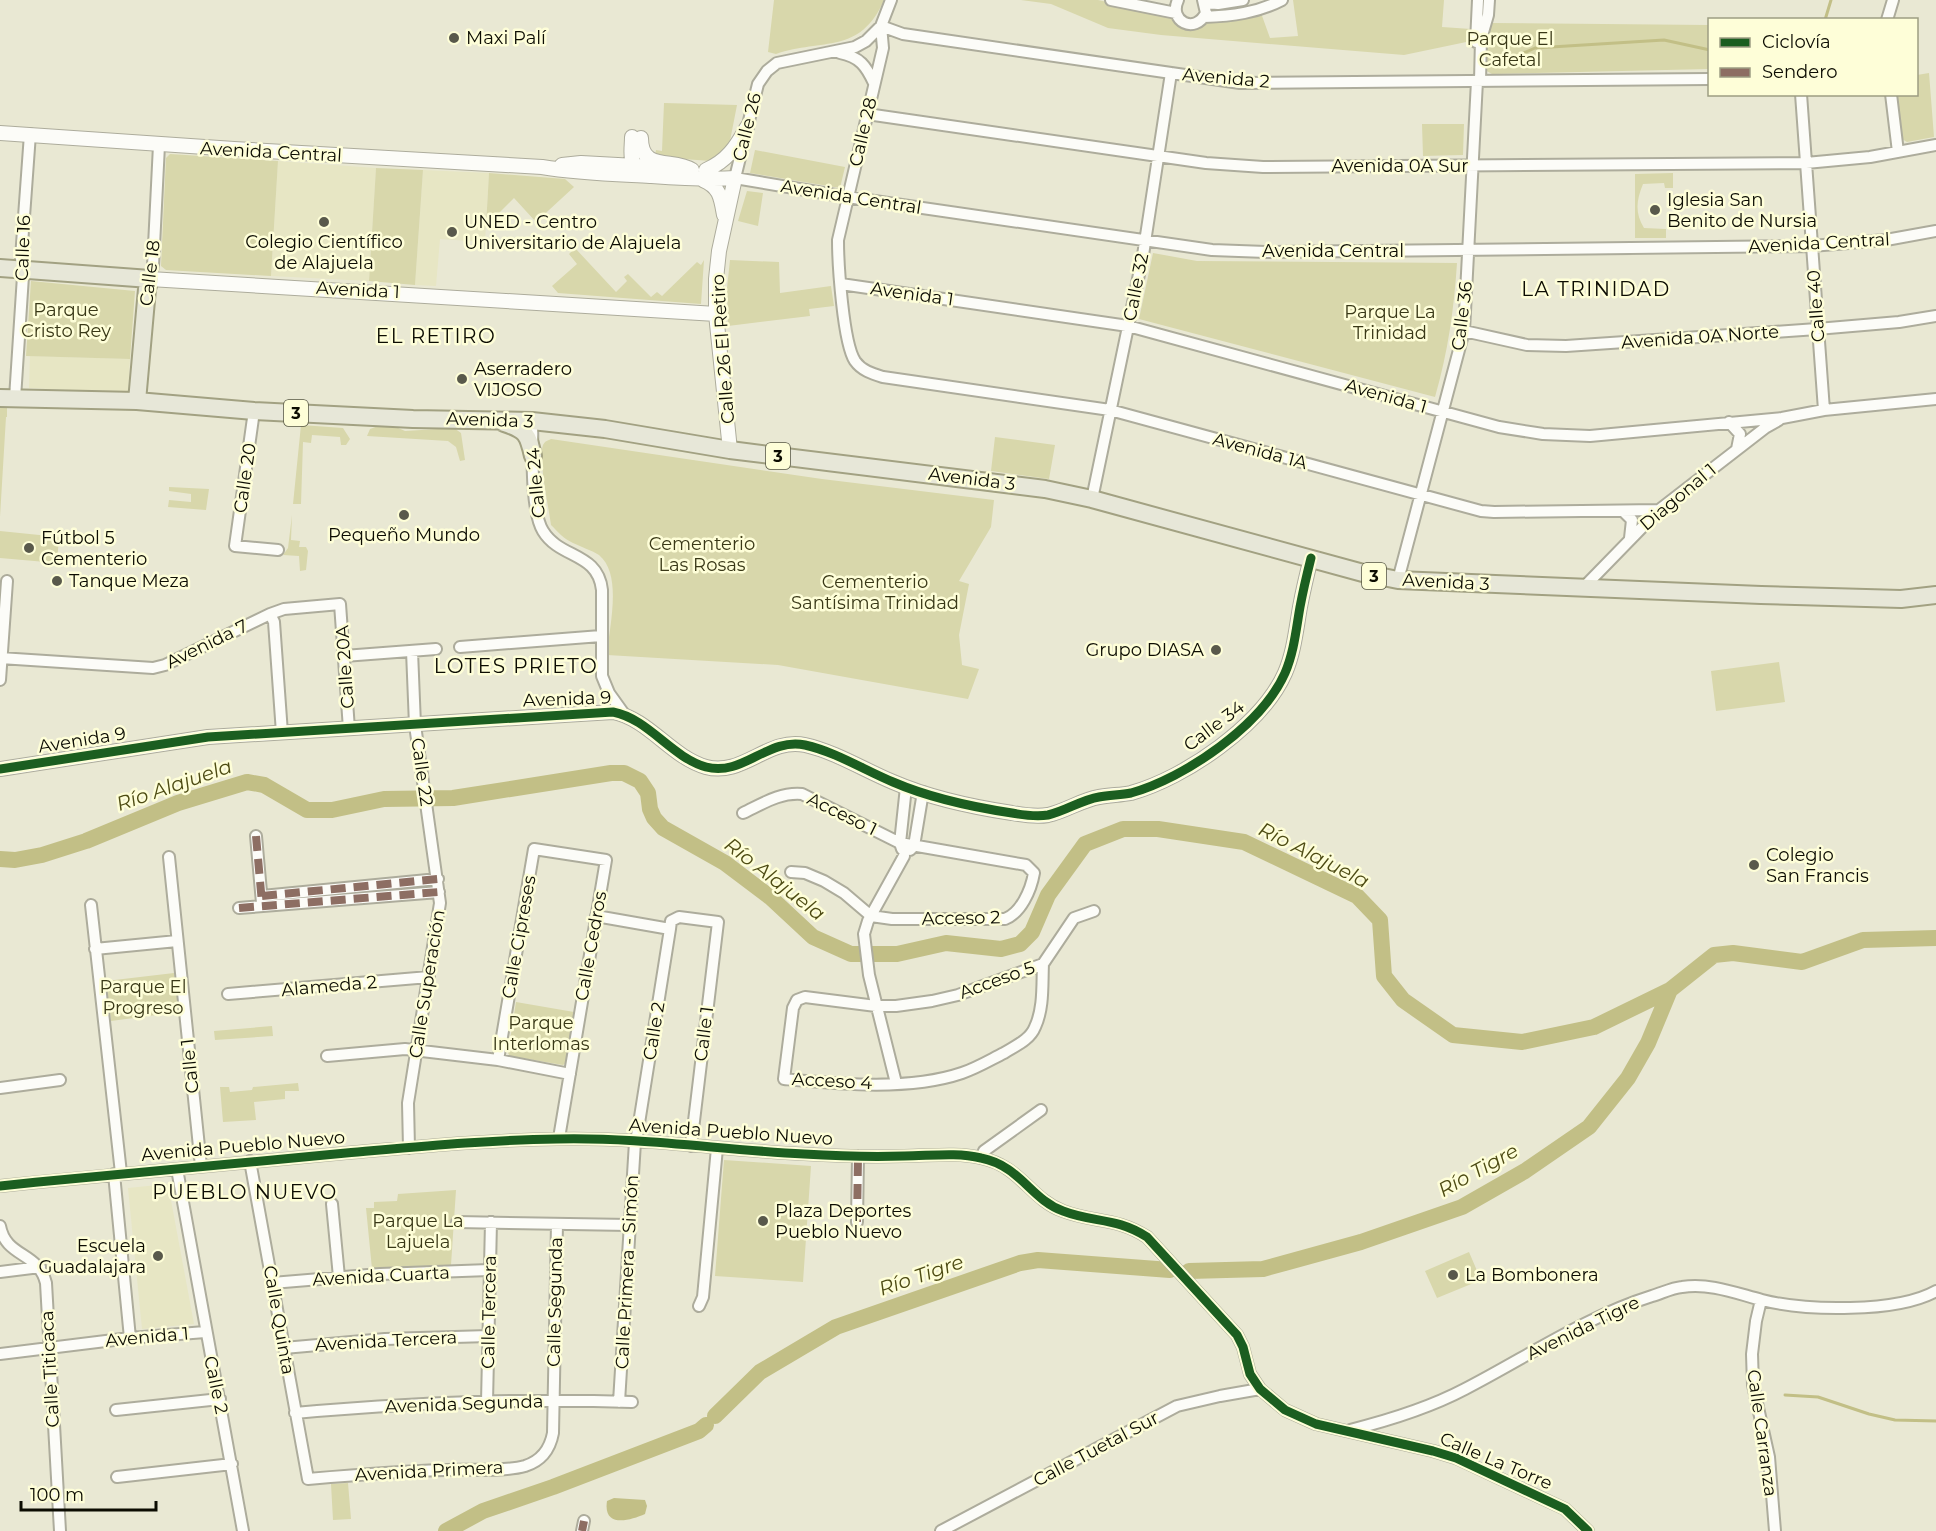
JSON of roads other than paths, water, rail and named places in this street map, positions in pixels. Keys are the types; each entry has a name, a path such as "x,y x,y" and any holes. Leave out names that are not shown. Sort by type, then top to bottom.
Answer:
{"main road":[{"name":"Avenida 1","path":"0,268 150,279"},
{"name":"Calle 18","path":"137,401 147,289 150,279"},
{"name":"Avenida 3","path":"8,398 137,401 254,411 413,419 492,419 569,424 730,450 1016,485 1092,499 1363,573 1398,580 1901,598 1936,596"},
{"path":"492,419 522,430 530,441 533,456"},
{"path":"533,456 536,444 546,431 569,424"}],"street":[{"name":"Calle 28","path":"862,368 856,363 848,346 838,240 883,48 881,26 891,0"},
{"path":"1178,0 1176,13 1181,21 1189,24 1197,23 1204,17 1206,8 1204,2 1218,4 1243,0"},
{"path":"1204,17 1238,16 1261,10 1282,0"},
{"path":"1477,81 1478,0"},
{"path":"1477,81 1481,39 1488,15 1489,0"},
{"path":"1888,18 1893,0"},
{"path":"1118,1 1176,13"},
{"path":"834,53 861,45 881,26"},
{"name":"Avenida 2","path":"881,26 903,34 1247,83 1708,79"},
{"path":"834,53 859,60 868,69 874,83"},
{"name":"Calle 26","path":"732,172 747,127 755,92 762,77 777,63 834,53"},
{"name":"Calle 32","path":"1092,499 1145,241 1171,73"},
{"name":"Calle 36","path":"1398,580 1464,331 1477,81"},
{"name":"Calle 40","path":"1801,96 1824,410"},
{"path":"1891,96 1898,152"},
{"name":"Avenida 0A Sur","path":"867,114 1206,163 1263,167 1806,162 1898,152 1936,145"},
{"path":"696,173 717,166 728,157 747,127"},
{"name":"Avenida Central","path":"0,133 159,145 542,167 566,168 581,162 602,169 696,173 732,172 847,197 1205,250 1255,252 1469,251 1811,246 1886,240 1936,231"},
{"name":"Calle 16","path":"8,398 22,269 30,134"},
{"path":"634,137 632,161 634,166 642,171 715,175 732,172"},
{"path":"634,137 653,161 684,165 716,188 722,200 725,221"},
{"path":"566,168 583,159 614,159 621,154 634,137"},
{"name":"Calle 18","path":"150,279 153,266 159,145"},
{"name":"Avenida Central","path":"602,169 634,166 696,173"},
{"name":"Calle 26 El Retiro","path":"730,450 716,314 717,264 732,172"},
{"name":"Avenida 1","path":"150,279 716,314"},
{"name":"Avenida 1","path":"841,284 1128,326 1499,427 1556,436 1590,436 1782,418 1824,410 1936,399"},
{"name":"Avenida 0A Norte","path":"1464,331 1511,342 1542,346 1817,329 1899,322 1936,316"},
{"name":"Avenida 1A","path":"862,368 883,377 1110,410 1473,509 1494,512 1659,510"},
{"name":"Calle 20","path":"254,411 235,546 278,550"},
{"name":"Diagonal 1","path":"1584,587 1659,510 1765,428 1782,418"},
{"name":"Calle 24","path":"532,421 537,516 542,530 559,547 586,561 600,577 602,590 601,670 609,693 624,714"},
{"path":"1729,422 1740,434 1737,449"},
{"path":"1623,511 1632,520 1630,538"},
{"name":"Calle 34","path":"1138,790 1188,766 1220,746 1242,729 1277,690 1290,660 1311,558"},
{"path":"0,680 7,581"},
{"name":"Avenida 7","path":"1,658 153,668 165,665 284,609 340,604"},
{"name":"Calle 20A","path":"340,604 349,729"},
{"path":"270,614 274,622 282,733"},
{"path":"460,646 601,636"},
{"path":"344,656 436,649"},
{"name":"Calle 22","path":"412,651 415,725 428,820"},
{"path":"598,712 608,704 609,693"},
{"name":"Avenida 9","path":"0,769 208,737 598,712 624,714 686,757 709,767 731,767 771,748 793,744 817,749 906,787 939,798 1011,813 1035,816 1054,813 1090,799 1138,790"},
{"path":"906,787 907,845"},
{"path":"923,792 904,856 866,928 865,942 869,975 896,1083 928,1080 962,1073 1028,1038 1035,1029 1039,1017 1042,964"},
{"name":"Acceso 1","path":"743,813 782,795 802,794 907,845"},
{"name":"Calle Superación","path":"409,1148 407,1112 440,912 440,892 428,820"},
{"path":"256,836 262,901"},
{"name":"Acceso 2","path":"871,916 892,919 1005,919 1013,916 1019,909 1033,881 1034,873 1026,866 907,845"},
{"name":"Calle Cipreses","path":"498,1060 534,849 606,860"},
{"name":"Calle 1","path":"169,857 201,1166"},
{"name":"Calle Cedros","path":"559,1138 606,860"},
{"path":"791,872 805,873 824,881 844,893 871,916"},
{"path":"239,908 262,901 438,879"},
{"path":"262,901 440,892"},
{"path":"92,905 130,1338"},
{"name":"Acceso 5","path":"876,1006 932,1002 958,995 1042,964 1074,918 1094,911"},
{"path":"596,916 671,925"},
{"name":"Calle 1","path":"671,925 679,917 718,922 691,1146"},
{"name":"Calle 2","path":"635,1142 671,925"},
{"path":"95,949 177,941"},
{"name":"Alameda 2","path":"228,994 429,977"},
{"name":"Acceso 4","path":"876,1006 805,997 797,1000 792,1008 784,1079 850,1085 896,1083"},
{"path":"327,1056 405,1049 498,1060 570,1074"},
{"path":"0,1089 60,1080"},
{"path":"981,1158 984,1151 1041,1110"},
{"name":"Avenida Pueblo Nuevo","path":"0,1186 250,1161 559,1138 858,1156 963,1155 981,1158 1008,1168 1055,1208 1071,1214 1131,1227 1147,1237 1237,1335 1244,1347 1250,1374 1260,1389 1285,1410 1299,1417 1316,1424 1347,1431"},
{"name":"Calle Primera - Simón","path":"619,1402 635,1142"},
{"path":"699,1306 703,1297 717,1148"},
{"path":"856,1222 858,1156"},
{"name":"Calle Quinta","path":"250,1161 308,1479"},
{"name":"Calle 2","path":"177,1169 205,1332 232,1464 239,1531"},
{"path":"332,1204 339,1278"},
{"path":"458,1222 629,1225"},
{"name":"Calle Tercera","path":"488,1402 491,1222"},
{"name":"Calle Segunda","path":"546,1452 553,1433 557,1224"},
{"path":"0,1226 8,1244 40,1267"},
{"path":"0,1272 40,1267"},
{"name":"Calle Titicaca","path":"40,1267 46,1284 60,1531"},
{"name":"Avenida Cuarta","path":"272,1283 380,1274 489,1270"},
{"name":"Avenida Tigre","path":"1347,1431 1393,1419 1427,1406 1464,1389 1621,1306 1681,1287 1717,1287 1761,1300 1810,1306 1852,1307 1908,1301 1936,1291"},
{"name":"Calle Carranza","path":"1761,1300 1752,1354 1753,1385 1769,1457 1775,1531"},
{"name":"Avenida 1","path":"0,1354 130,1338 205,1332"},
{"name":"Avenida Tercera","path":"284,1348 385,1339 489,1336"},
{"name":"Calle Tuetal Sur","path":"940,1531 1177,1406 1260,1389"},
{"path":"117,1410 220,1399"},
{"name":"Avenida Segunda","path":"296,1413 390,1405 553,1401 632,1402"},
{"name":"Calle La Torre","path":"1347,1431 1456,1458 1565,1509 1588,1531"},
{"name":"Avenida Primera","path":"308,1479 395,1472 516,1467 536,1461 546,1452"},
{"path":"117,1478 232,1464"}],"waterway":[{"path":"1826,18 1831,0"},
{"path":"1499,64 1535,48 1664,40 1708,50"},
{"name":"Río Alajuela","path":"0,859 15,860 42,855 86,841 178,803 247,782 264,785 307,810 332,810 384,799 453,798 611,773 624,773 640,781 648,793 654,818 663,828 725,863 770,897 813,937 851,954 897,954 946,943 1001,949 1020,944 1032,932 1048,895 1085,844 1123,829 1158,829 1244,842 1357,896 1380,920 1384,976 1403,1000 1453,1035 1522,1042 1594,1027 1670,990 1714,955 1733,953 1802,962 1863,940 1936,938"},
{"name":"Río Tigre","path":"1189,1271 1263,1269 1361,1242 1462,1207 1525,1171 1589,1127 1628,1078 1648,1043 1670,990"},
{"name":"Río Tigre","path":"715,1416 760,1372 836,1327 1020,1263 1038,1260 1170,1270"},
{"path":"1785,1395 1818,1397 1895,1420 1936,1421"},
{"name":"Río Tigre","path":"446,1531 483,1511 553,1487 699,1431 706,1425"}],"place":[{"name":"Maxi Palí","path":"454,38"},
{"name":"Iglesia San Benito de Nursia","path":"1655,210"},
{"name":"Colegio Científico de Alajuela","path":"324,222"},
{"name":"UNED - Centro Universitario de Alajuela","path":"452,232"},
{"name":"Aserradero VIJOSO","path":"462,379"},
{"name":"Pequeño Mundo","path":"404,515"},
{"name":"Fútbol 5 Cementerio","path":"29,548"},
{"name":"Tanque Meza","path":"57,581"},
{"name":"Grupo DIASA","path":"1216,650"},
{"name":"Colegio San Francis","path":"1754,865"},
{"name":"Plaza Deportes Pueblo Nuevo","path":"763,1221"},
{"name":"Escuela Guadalajara","path":"158,1256"},
{"name":"La Bombonera","path":"1453,1275"}],"district":[{"name":"LA TRINIDAD","path":"1596,289"},
{"name":"EL RETIRO","path":"436,336"},
{"name":"LOTES PRIETO","path":"516,666"},
{"name":"PUEBLO NUEVO","path":"245,1192"}],"park label":[{"name":"Parque El Cafetal","path":"1510,49"},
{"name":"Parque Cristo Rey","path":"66,320"},
{"name":"Parque La Trinidad","path":"1390,322"},
{"name":"Cementerio Las Rosas","path":"702,554"},
{"name":"Cementerio Santísima Trinidad","path":"875,592"},
{"name":"Parque El Progreso","path":"143,997"},
{"name":"Parque Interlomas","path":"541,1033"},
{"name":"Parque La Lajuela","path":"418,1231"}]}
